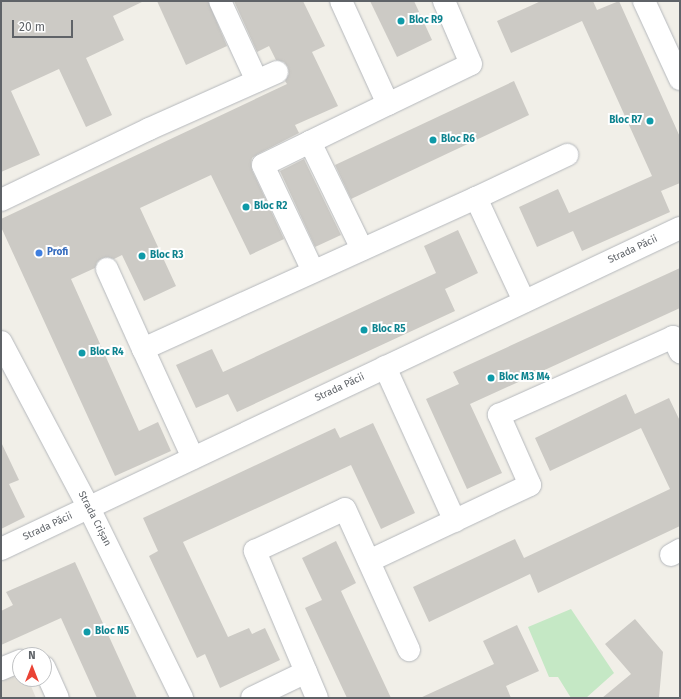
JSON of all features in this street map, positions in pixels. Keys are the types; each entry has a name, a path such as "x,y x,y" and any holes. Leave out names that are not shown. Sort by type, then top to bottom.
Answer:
{"street":[{"path":"220,1 257,81"},
{"path":"341,1 388,104"},
{"path":"313,271 263,165 471,64 444,1"},
{"path":"644,1 680,78"},
{"path":"1,200 142,132 277,72"},
{"path":"310,142 362,249"},
{"path":"143,349 476,198 567,155"},
{"path":"476,198 524,301"},
{"name":"Strada Păcii","path":"1,549 680,228"},
{"path":"107,269 193,458"},
{"path":"369,561 530,485 500,415 673,337 680,352"},
{"name":"Strada Crișan","path":"1,342 88,508 182,698"},
{"path":"385,367 455,521"},
{"path":"318,698 255,551 346,509 409,650"},
{"path":"1,669 12,664"},
{"path":"252,698 306,672"},
{"path":"52,685 58,698"}],"shaded area":[{"path":"12,671 12,687 31,687 36,698 1,698 1,676"}],"green space":[{"path":"571,609 614,673 586,698 571,698 558,677 549,677 528,627"}],"building":[{"path":"1,1 144,1 113,16 124,40 86,58 112,115 86,127 59,69 11,91 40,155 1,172"},
{"path":"157,1 208,1 227,46 186,65"},
{"path":"234,1 303,1 325,46 312,52 338,106 295,125 299,133 252,158 252,170 284,239 250,255 211,175 140,208 176,286 144,301 122,255 114,259 108,257 102,258 97,262 95,268 71,279 139,431 158,422 171,451 115,476 1,227 1,219 287,84 285,81 289,74 288,67 284,62 276,60 269,46 257,52"},
{"name":"Bloc R9","path":"370,1 414,1 432,40 397,57"},
{"name":"Bloc R7","path":"541,1 593,1 597,10 619,1 680,137 680,183 661,191 670,212 582,251 573,231 537,247 519,207 558,189 569,213 652,176 582,21 511,53 497,21"},
{"name":"Bloc R6","path":"514,81 529,115 351,199 335,165"},
{"path":"304,159 341,235 315,247 280,171"},
{"name":"Bloc R5","path":"458,230 478,273 445,289 455,311 237,412 228,394 196,408 176,365 212,349 223,372 436,273 424,246"},
{"name":"Bloc M3 M4","path":"680,268 680,308 470,404 502,473 467,489 426,399 459,384 453,372"},
{"path":"626,394 635,414 669,398 680,421 680,526 538,593 530,574 429,622 413,587 515,539 524,558 670,489 641,428 550,471 535,438"},
{"path":"373,423 415,513 381,529 351,465 183,542 228,637 249,628 252,634 265,628 280,660 220,688 205,654 197,658 149,556 158,551 143,518 335,428 340,438"},
{"path":"1,442 19,480 9,484 25,517 1,529"},
{"path":"336,541 356,583 341,591 391,698 347,698 305,608 322,600 302,558"},
{"name":"Bloc N5","path":"75,562 137,698 97,698 61,618 1,645 1,611 13,605 6,592"},
{"path":"635,619 663,652 659,698 602,698 631,674 605,644"},
{"path":"517,625 539,671 506,686 511,698 420,698 494,664 483,641"}],"place":[{"name":"Bloc R9","path":"401,21"},
{"name":"Bloc R7","path":"650,121"},
{"name":"Bloc R6","path":"433,140"},
{"name":"Bloc R2","path":"246,207"},
{"name":"Profi","path":"39,253"},
{"name":"Bloc R3","path":"142,256"},
{"name":"Bloc R5","path":"364,330"},
{"name":"Bloc R4","path":"82,353"},
{"name":"Bloc M3 M4","path":"491,378"},
{"name":"Bloc N5","path":"87,632"}]}
